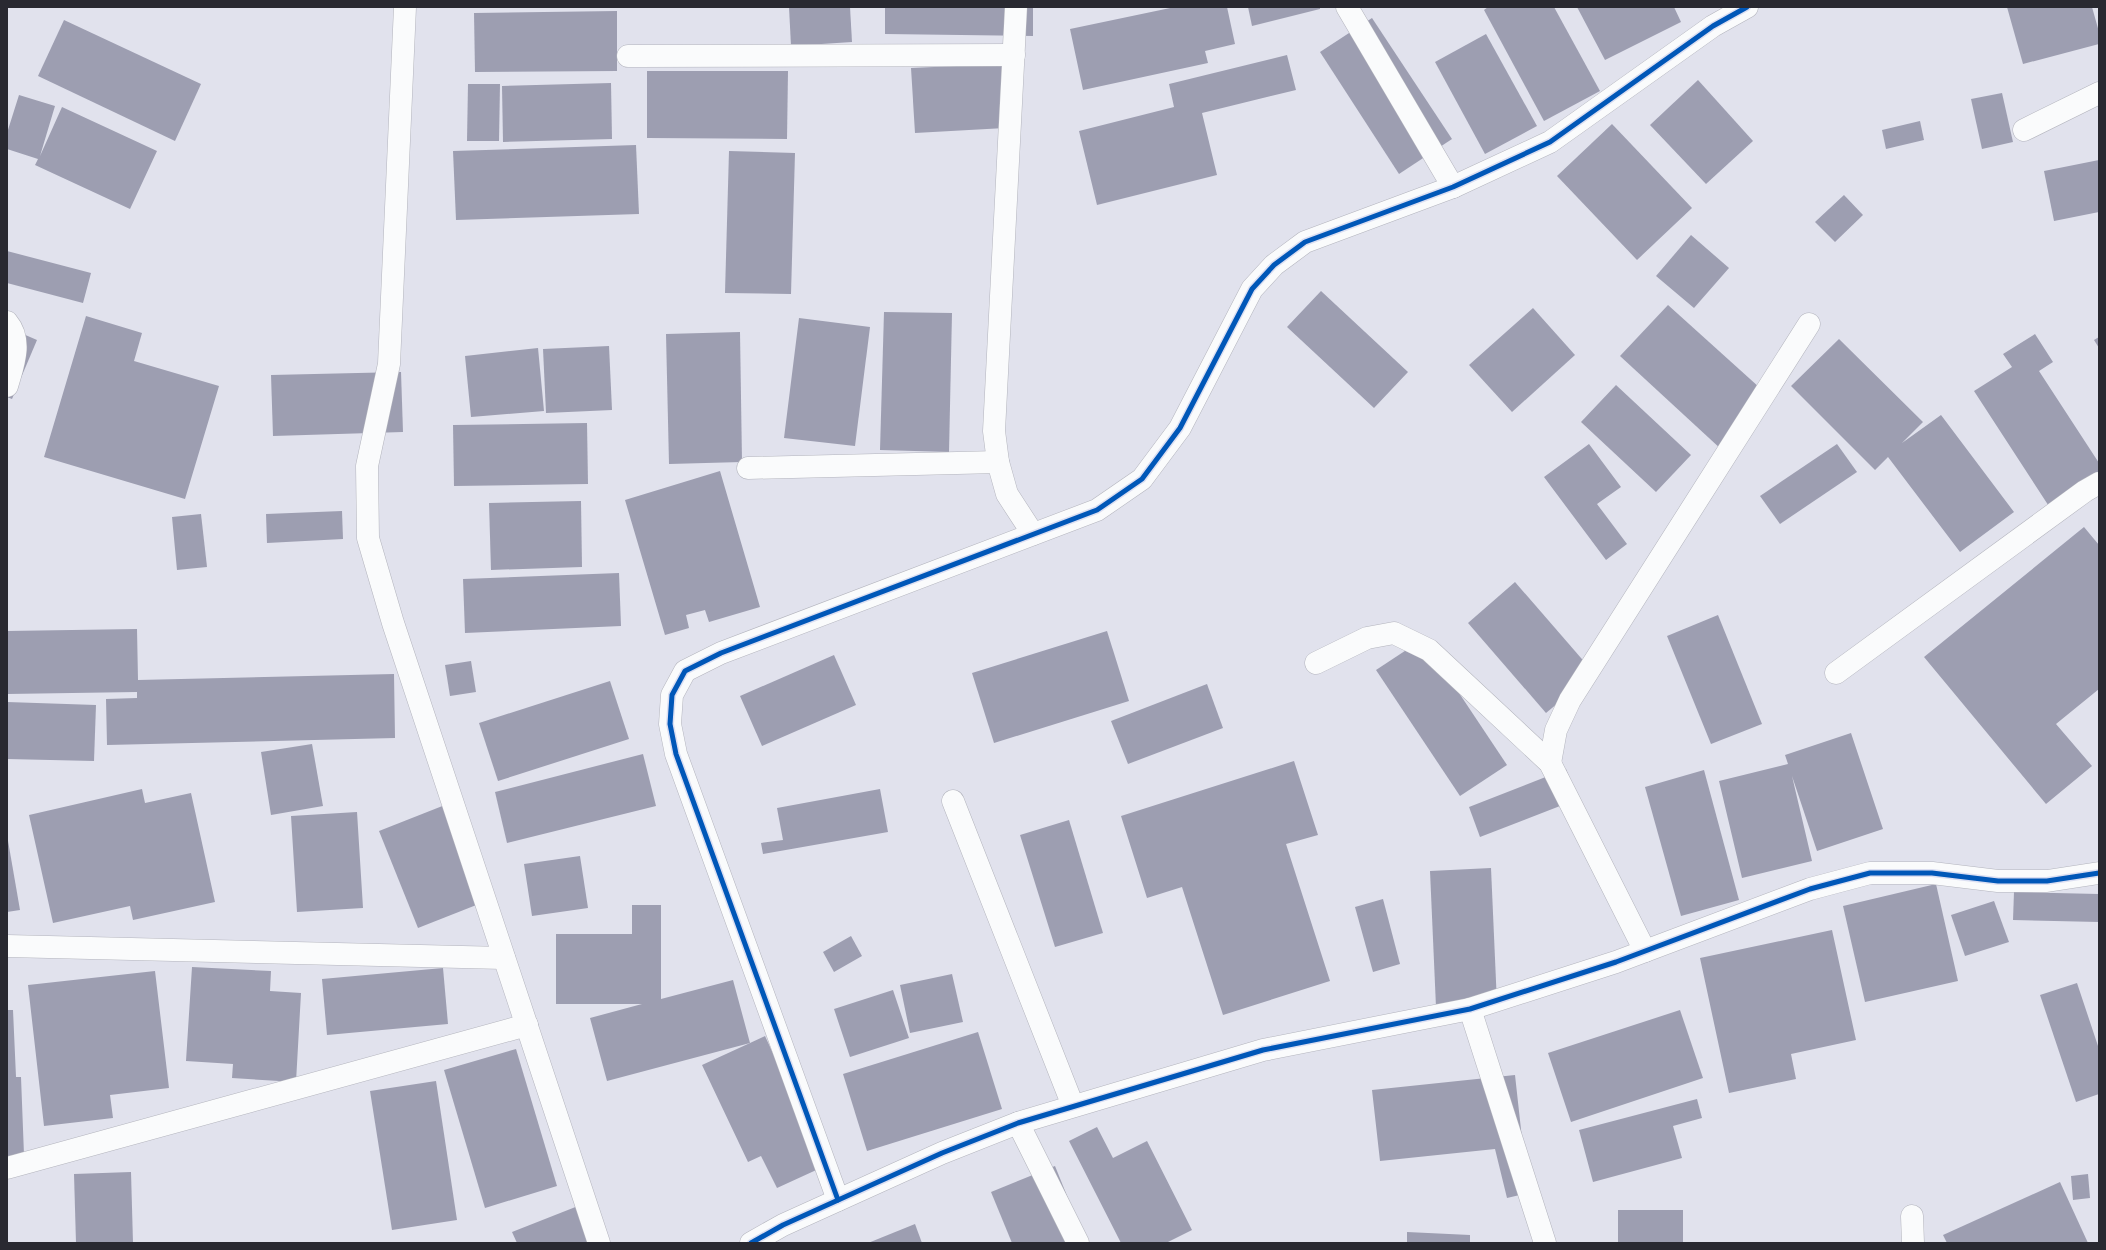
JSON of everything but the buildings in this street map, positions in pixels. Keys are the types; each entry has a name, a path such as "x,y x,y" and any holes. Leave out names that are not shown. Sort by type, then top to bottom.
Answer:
{"street":[{"path":"405,7 388,364 367,466 368,538 393,623 599,1243"},
{"path":"1016,7 994,431 998,462 1008,494 1033,534"},
{"path":"1347,7 1453,187"},
{"path":"838,1200 676,754 670,724 672,695 684,671 721,653 1097,510 1142,479 1180,428 1252,289 1274,265 1305,242 1453,187 1550,142 1713,26 1747,7"},
{"path":"628,56 1014,55"},
{"path":"2024,130 2099,93"},
{"path":"7,322 13,329 17,349 7,386"},
{"path":"1550,763 1556,730 1570,700 1809,324"},
{"path":"748,468 998,462"},
{"path":"1836,673 1992,558 2085,491 2099,483"},
{"path":"1316,663 1367,638 1394,633 1429,650 1550,763 1645,951"},
{"path":"953,801 1074,1106"},
{"path":"751,1243 783,1225 942,1153 1018,1123 1263,1050 1470,1009 1645,951 1810,889 1870,873 1932,874 1998,881 2047,882 2099,873"},
{"path":"7,946 504,958"},
{"path":"1470,1009 1545,1243"},
{"path":"7,1168 527,1025"},
{"path":"1018,1123 1078,1243"},
{"path":"1912,1216 1913,1243"}],"cycle path":[{"path":"838,1200 676,754 670,724 672,695 685,671 721,653 1097,510 1142,479 1180,428 1252,289 1274,265 1305,242 1453,187 1550,142 1713,26 1747,7"},
{"path":"751,1243 783,1225 942,1153 1018,1123 1263,1050 1470,1009 1616,962 1810,889 1870,873 1932,873 1998,881 2047,881 2099,873"}]}
